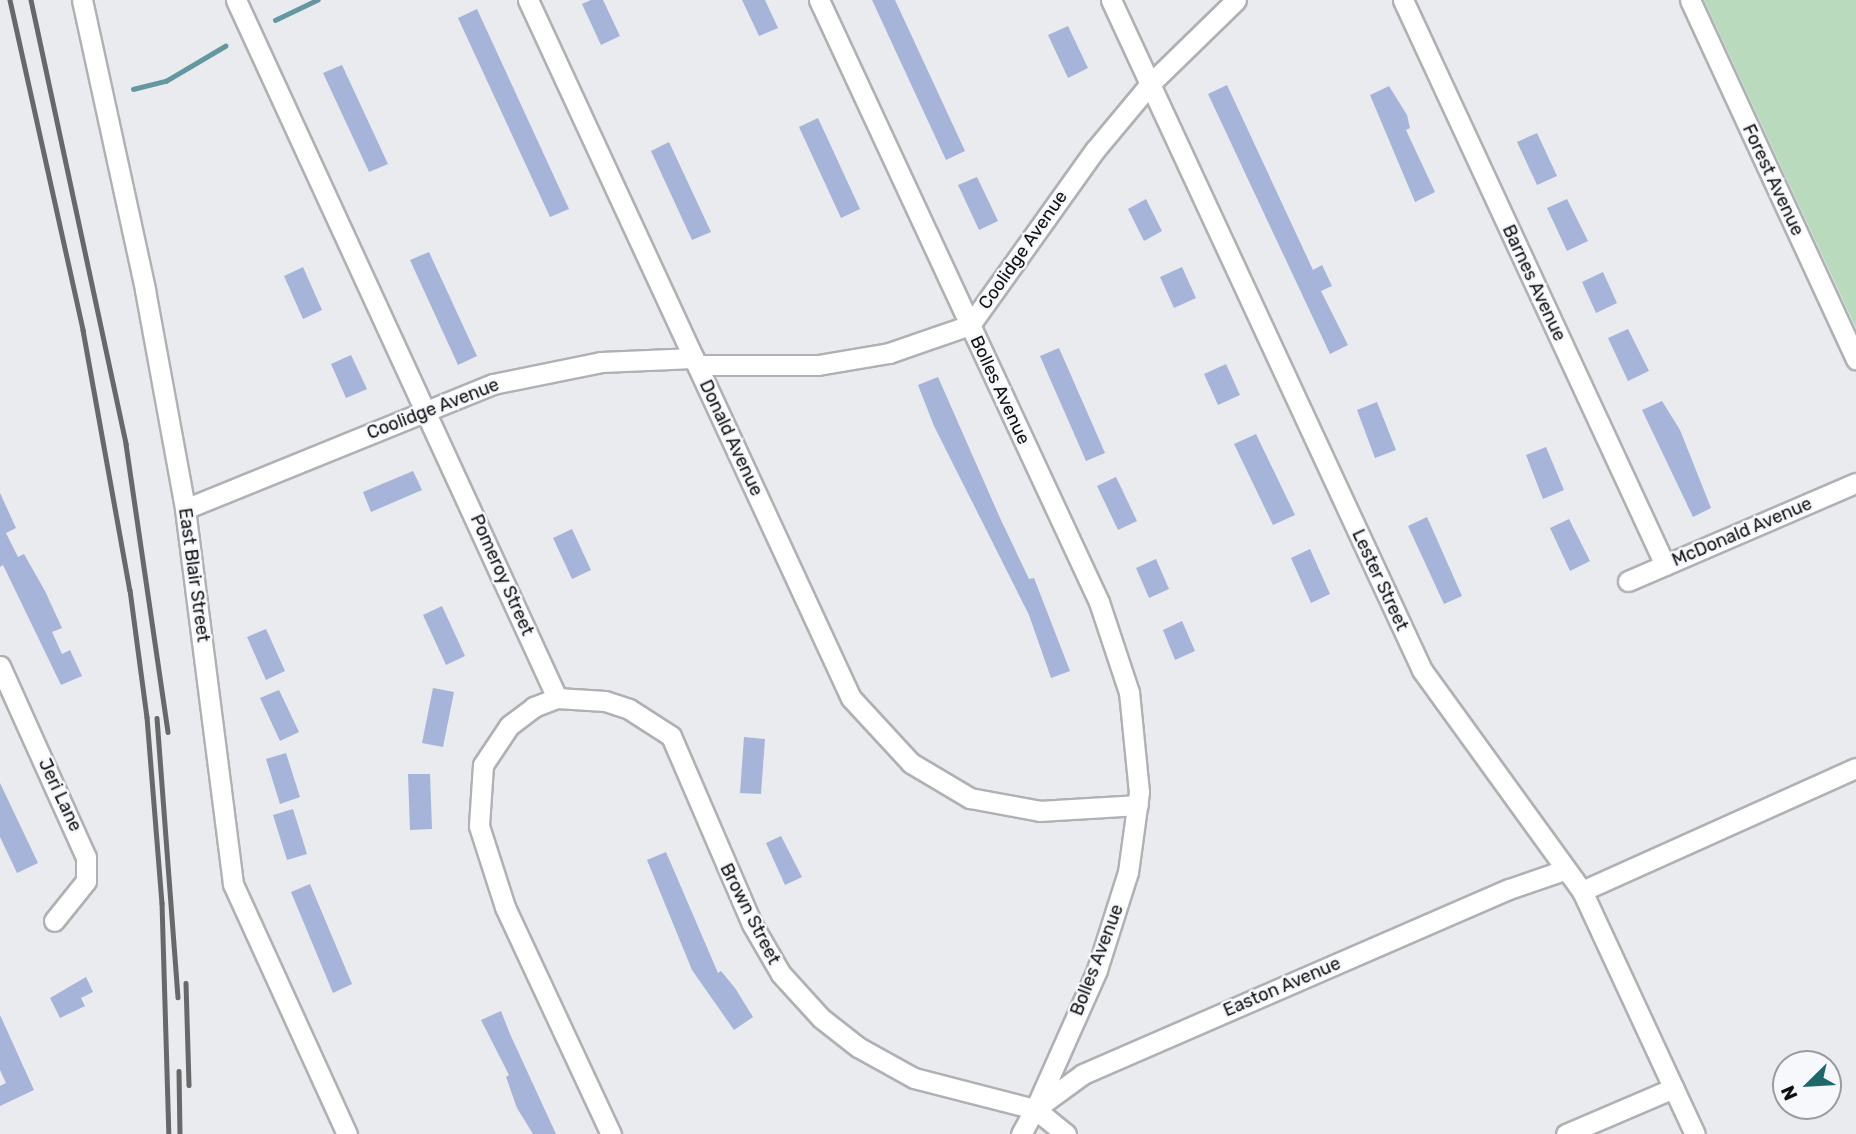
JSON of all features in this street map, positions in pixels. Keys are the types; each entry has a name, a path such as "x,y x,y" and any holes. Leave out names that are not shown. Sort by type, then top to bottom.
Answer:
{"street":[{"name":"East Blair Street","path":"82,0 145,290 185,509 233,884 347,1134"},
{"name":"Pomeroy Street","path":"236,0 557,698"},
{"name":"Donald Avenue","path":"527,0 851,698 881,735 926,773 970,798 1008,806 1060,811 1138,799"},
{"name":"Bolles Avenue","path":"820,0 1114,637 1134,721 1138,799 1130,860 1115,918 1035,1109"},
{"name":"Lester Street","path":"1111,0 1422,670 1564,870 1582,891 1695,1134"},
{"name":"Coolidge Avenue","path":"185,509 493,384 553,369 696,361 818,365 889,353 970,325 1058,199 1150,84 1236,0"},
{"name":"Barnes Avenue","path":"1403,0 1665,565"},
{"name":"Forest Avenue","path":"1690,0 1856,359"},
{"name":"McDonald Avenue","path":"1628,581 1856,483"},
{"name":"Jeri Lane","path":"0,666 86,857 86,881 54,921"},
{"name":"Brown Street","path":"557,698 617,705 671,736 752,924 781,974 821,1018 858,1047 914,1078 1035,1109 1066,1134"},
{"path":"557,698 534,707 509,726 483,765 479,826 505,907 611,1134"},
{"path":"1582,891 1856,768"},
{"name":"Easton Avenue","path":"1021,1134 1035,1109 1083,1074 1509,889 1564,870"},
{"path":"1566,1134 1674,1087"}],"green space":[{"path":"1704,0 1856,0 1856,328"}],"building":[{"path":"591,0 603,0 620,36 601,45 582,4"},
{"path":"742,0 765,0 778,28 759,36"},
{"path":"872,0 895,0 965,151 946,160"},
{"path":"477,9 569,209 550,217 458,18"},
{"path":"1068,26 1088,68 1068,78 1048,35"},
{"path":"342,65 388,164 369,172 323,73"},
{"path":"1227,85 1313,270 1322,265 1332,286 1321,291 1348,345 1330,354 1208,94"},
{"path":"1389,86 1407,115 1410,128 1406,130 1435,192 1415,202 1370,95"},
{"path":"818,118 860,209 841,218 799,127"},
{"path":"1537,133 1557,176 1537,185 1517,142"},
{"path":"669,142 711,232 692,240 651,151"},
{"path":"977,177 998,221 979,230 958,185"},
{"path":"1146,199 1162,231 1144,241 1128,209"},
{"path":"1567,199 1588,241 1567,251 1547,208"},
{"path":"429,252 477,356 458,365 410,260"},
{"path":"303,267 322,310 303,319 284,276"},
{"path":"1182,267 1196,298 1174,308 1160,277"},
{"path":"1603,272 1617,303 1596,313 1582,282"},
{"path":"1628,329 1649,371 1628,381 1608,338"},
{"path":"1059,348 1105,453 1086,461 1040,356"},
{"path":"351,355 367,389 346,398 331,364"},
{"path":"1226,364 1240,395 1218,405 1204,374"},
{"path":"938,377 1029,579 1034,578 1070,671 1051,678 1029,615 934,426 918,385"},
{"path":"1662,401 1680,430 1711,508 1693,517 1642,410"},
{"path":"1377,402 1396,450 1375,458 1357,410"},
{"path":"1256,434 1295,515 1273,525 1234,444"},
{"path":"1546,447 1564,490 1543,499 1526,455"},
{"path":"413,471 422,490 371,512 363,492"},
{"path":"1116,477 1137,521 1118,530 1097,486"},
{"path":"0,493 16,528 6,533 18,557 24,554 45,591 62,628 52,632 62,654 70,650 82,676 61,685 3,565 0,567"},
{"path":"1427,517 1462,596 1444,604 1408,526"},
{"path":"1569,519 1590,561 1570,571 1550,528"},
{"path":"572,529 591,570 572,579 553,538"},
{"path":"1310,549 1330,594 1311,603 1291,558"},
{"path":"1156,559 1169,589 1149,598 1136,568"},
{"path":"442,606 465,656 446,665 423,615"},
{"path":"1182,621 1195,651 1175,660 1163,630"},
{"path":"266,629 285,671 266,680 247,637"},
{"path":"433,688 454,692 443,747 422,743"},
{"path":"279,690 299,732 280,741 260,698"},
{"path":"744,737 765,739 761,794 740,793"},
{"path":"286,753 300,797 280,804 266,759"},
{"path":"408,774 430,774 432,829 410,830"},
{"path":"0,783 38,863 17,873 0,837"},
{"path":"293,809 307,854 287,860 273,815"},
{"path":"781,836 802,877 785,885 766,843"},
{"path":"666,852 718,973 721,971 735,988 753,1017 734,1030 692,970 647,860"},
{"path":"310,884 352,984 333,993 291,892"},
{"path":"86,977 93,992 81,998 85,1006 60,1018 50,998"},
{"path":"501,1011 556,1134 533,1134 517,1108 506,1077 509,1075 481,1020"},
{"path":"0,1015 34,1090 0,1106 0,1086 6,1083 0,1070"}],"waterway":[{"path":"275,20 317,0"},
{"path":"133,89 166,81 225,46"}],"railway":[{"path":"10,0 83,330 130,590 147,717 162,903 169,1134"},
{"path":"31,0 126,444 168,732"},
{"path":"157,718 178,997"},
{"path":"186,983 189,1085"},
{"path":"179,1071 180,1134"}]}
